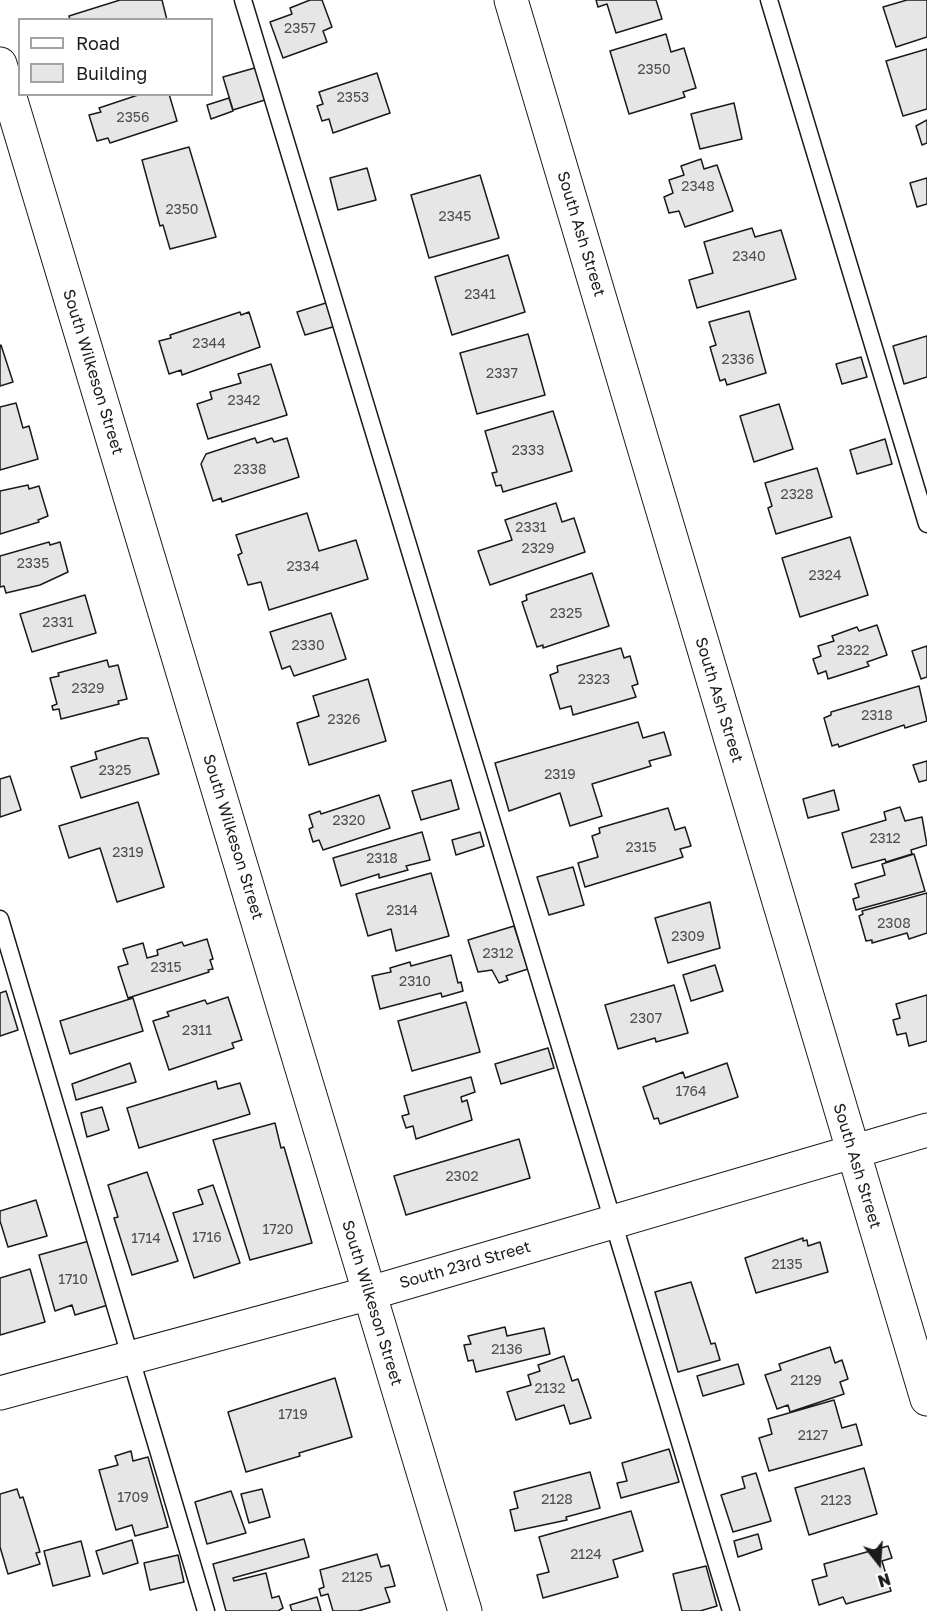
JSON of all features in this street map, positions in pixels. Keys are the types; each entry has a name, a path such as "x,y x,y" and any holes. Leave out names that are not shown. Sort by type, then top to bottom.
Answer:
{"street":[{"name":"South Ash Street","path":"511,0 927,1399"},
{"name":"South Wilkeson Street","path":"0,63 465,1611"},
{"name":"South 23rd Street","path":"0,1394 370,1293 927,1130"}],"lane":[{"path":"243,0 731,1611"},
{"path":"769,0 927,525"},
{"path":"0,919 129,1359 206,1611"}],"building":[{"path":"120,0 162,0 166,18 70,18 69,16"},
{"path":"310,0 322,0 332,27 323,31 327,42 283,58 270,22 292,14 290,8"},
{"path":"596,0 656,0 662,19 616,33 607,4 598,7"},
{"path":"907,0 927,0 927,37 896,47 883,7"},
{"path":"666,34 671,52 684,48 696,88 683,92 685,97 629,114 610,51"},
{"path":"927,49 927,109 903,116 886,61"},
{"path":"258,67 268,99 233,110 223,77"},
{"path":"377,73 390,113 333,133 329,119 322,121 317,106 323,104 319,92"},
{"path":"135,96 170,96 177,121 110,143 108,138 97,141 89,115 101,112 99,108"},
{"path":"229,98 233,111 211,119 207,105"},
{"path":"734,103 742,139 700,149 691,114"},
{"path":"927,120 927,143 922,145 916,126"},
{"path":"189,147 216,237 170,249 163,225 160,226 142,160"},
{"path":"701,159 704,169 717,165 733,211 685,227 679,211 669,213 664,197 673,193 669,180 684,175 681,166"},
{"path":"367,168 376,200 338,210 330,178"},
{"path":"480,175 499,238 429,258 411,195"},
{"path":"927,178 927,204 917,207 910,183"},
{"path":"752,228 755,237 781,230 796,279 697,308 689,280 713,273 704,242"},
{"path":"508,255 525,312 452,335 435,277"},
{"path":"329,302 336,326 305,335 297,312"},
{"path":"749,311 766,373 727,385 725,379 720,381 710,347 716,345 709,322"},
{"path":"240,312 241,315 249,312 260,347 182,375 181,370 169,374 159,341 171,338 170,335"},
{"path":"528,334 545,395 477,414 460,353"},
{"path":"927,336 927,377 904,384 893,346"},
{"path":"0,346 13,382 0,386"},
{"path":"861,357 867,377 842,384 836,364"},
{"path":"271,364 287,415 208,439 197,404 212,399 210,392 241,383 238,374"},
{"path":"16,403 23,428 29,426 38,459 0,470 0,407"},
{"path":"779,404 793,449 754,462 740,416"},
{"path":"553,411 572,471 503,492 501,485 496,486 492,473 497,472 485,431"},
{"path":"255,438 257,443 272,438 274,442 287,438 299,477 222,502 221,498 213,501 201,464 206,454"},
{"path":"885,439 892,464 857,474 850,450"},
{"path":"817,468 832,517 776,534 768,508 772,506 765,483"},
{"path":"28,485 29,489 39,486 48,516 38,520 39,522 0,534 0,491"},
{"path":"556,503 562,522 574,518 585,552 490,585 478,551 512,540 505,520"},
{"path":"307,513 319,551 356,540 368,579 269,610 261,582 248,585 238,555 242,553 236,535"},
{"path":"850,537 868,595 800,617 782,558"},
{"path":"49,542 50,545 60,542 68,572 40,585 6,593 4,586 0,587 0,556"},
{"path":"592,573 609,626 543,648 543,645 537,647 522,602 527,600 526,595"},
{"path":"85,595 96,633 32,652 20,614"},
{"path":"331,613 346,659 294,676 290,666 282,669 270,632"},
{"path":"877,625 887,655 867,662 869,666 828,679 826,671 818,674 813,659 821,656 818,646 834,641 832,636 857,627 859,631"},
{"path":"927,646 927,677 921,679 912,651"},
{"path":"621,648 624,658 630,656 638,684 632,686 636,697 573,715 571,706 560,709 550,675 558,672 557,666"},
{"path":"107,660 109,667 118,665 127,699 118,701 119,704 61,719 59,709 53,710 52,706 57,704 50,678 59,676 58,673"},
{"path":"368,679 386,741 309,765 297,723 319,716 313,696"},
{"path":"919,686 927,721 905,728 904,725 839,747 838,744 832,746 824,718 831,715 831,712"},
{"path":"638,722 643,738 664,732 671,755 649,761 651,766 592,784 602,816 570,826 560,793 509,811 495,763"},
{"path":"148,738 159,774 81,798 71,767 97,759 95,752"},
{"path":"927,761 927,780 919,782 913,765"},
{"path":"10,776 21,810 0,817 0,779"},
{"path":"451,780 459,809 421,820 412,791"},
{"path":"834,790 839,810 808,818 803,799"},
{"path":"379,795 390,828 323,850 319,840 313,842 309,829 313,827 309,815 320,811 321,814"},
{"path":"138,802 164,887 117,902 100,848 69,858 59,826"},
{"path":"900,807 905,821 922,817 927,845 911,850 912,854 886,862 885,859 852,868 842,833 886,820 884,812"},
{"path":"668,808 675,830 685,827 691,846 680,849 683,857 585,887 578,863 598,857 592,836 600,833 599,828"},
{"path":"422,832 430,860 406,866 408,870 379,878 379,874 341,886 333,858"},
{"path":"480,832 484,846 456,855 452,840"},
{"path":"914,854 925,891 856,910 853,899 859,897 855,884 885,875 882,864"},
{"path":"573,867 584,905 549,915 537,877"},
{"path":"431,873 449,936 396,951 391,929 368,936 356,894"},
{"path":"927,893 927,933 909,939 907,933 872,943 872,940 866,941 859,916 863,914 862,911"},
{"path":"710,902 720,948 668,963 655,918"},
{"path":"514,926 528,969 506,976 508,980 499,983 492,970 478,972 468,940"},
{"path":"207,939 213,959 210,960 213,969 208,970 209,972 128,998 118,967 128,964 123,949 143,943 147,958 158,955 157,950 182,942 184,946"},
{"path":"451,955 458,983 461,982 463,991 442,997 441,993 380,1009 372,976 391,972 390,968 410,962 411,966"},
{"path":"715,965 723,991 691,1001 683,975"},
{"path":"674,985 688,1033 656,1042 655,1038 618,1049 605,1005"},
{"path":"6,991 18,1030 0,1036 0,993"},
{"path":"927,995 927,1041 909,1046 906,1033 897,1035 893,1020 900,1018 896,1004"},
{"path":"228,997 242,1040 232,1043 234,1048 169,1070 153,1021 169,1016 167,1012 205,1000 207,1004"},
{"path":"133,998 143,1031 70,1054 60,1021"},
{"path":"466,1002 480,1052 412,1071 398,1021"},
{"path":"548,1048 554,1068 501,1084 495,1064"},
{"path":"130,1063 136,1082 76,1100 72,1084"},
{"path":"727,1063 738,1097 660,1124 658,1118 654,1119 643,1087 683,1072 685,1078"},
{"path":"471,1077 475,1092 461,1097 462,1102 467,1100 472,1120 416,1139 413,1126 406,1128 402,1116 409,1114 404,1096"},
{"path":"216,1081 218,1089 240,1083 250,1114 139,1148 127,1108"},
{"path":"102,1107 109,1130 87,1137 81,1113"},
{"path":"275,1123 312,1243 250,1260 213,1140"},
{"path":"519,1139 530,1178 406,1215 394,1176"},
{"path":"147,1172 178,1261 132,1275 114,1218 118,1217 108,1185"},
{"path":"213,1185 240,1263 194,1278 173,1213 203,1204 198,1190"},
{"path":"36,1200 47,1236 8,1247 0,1221 0,1211"},
{"path":"803,1238 803,1241 807,1240 808,1246 820,1242 828,1272 756,1293 745,1258"},
{"path":"89,1241 108,1305 75,1315 72,1305 55,1311 39,1255"},
{"path":"30,1269 45,1322 0,1335 0,1278"},
{"path":"691,1282 711,1344 715,1343 720,1360 678,1372 655,1292"},
{"path":"505,1327 507,1336 544,1328 550,1354 476,1372 473,1360 468,1361 464,1345 471,1344 468,1336"},
{"path":"830,1347 835,1363 842,1360 848,1379 840,1382 844,1394 790,1412 788,1405 777,1409 765,1375 781,1370 779,1364"},
{"path":"564,1356 572,1381 578,1379 591,1418 570,1424 564,1405 516,1420 507,1392 531,1385 528,1375 540,1371 538,1365"},
{"path":"738,1364 744,1384 703,1396 697,1376"},
{"path":"335,1378 352,1437 246,1472 228,1412"},
{"path":"834,1400 842,1428 856,1424 862,1445 769,1471 759,1438 772,1434 768,1419"},
{"path":"669,1449 679,1482 621,1498 617,1483 627,1481 622,1463"},
{"path":"131,1451 133,1461 148,1457 168,1527 135,1536 132,1525 116,1530 99,1470 118,1465 115,1456"},
{"path":"864,1468 877,1514 809,1535 795,1488"},
{"path":"590,1472 600,1508 566,1517 567,1520 515,1531 510,1510 518,1508 514,1492"},
{"path":"756,1473 771,1521 733,1532 721,1495 745,1488 742,1477"},
{"path":"17,1489 20,1498 23,1497 40,1552 36,1553 40,1564 8,1574 0,1547 0,1494"},
{"path":"262,1489 270,1517 249,1523 241,1494"},
{"path":"231,1491 246,1533 207,1544 195,1502"},
{"path":"631,1511 643,1551 613,1560 618,1577 543,1598 537,1575 549,1572 539,1537"},
{"path":"758,1534 762,1549 738,1557 734,1541"},
{"path":"304,1539 309,1557 233,1578 234,1581 266,1573 272,1598 279,1596 283,1608 278,1611 226,1611 213,1564"},
{"path":"132,1540 138,1563 103,1574 96,1551"},
{"path":"81,1541 90,1576 53,1586 44,1551"},
{"path":"888,1546 892,1558 882,1561 891,1591 846,1604 843,1597 819,1605 812,1580 827,1576 824,1564"},
{"path":"377,1554 381,1567 389,1565 395,1586 385,1588 390,1602 358,1611 333,1611 328,1594 321,1596 319,1589 324,1587 320,1570"},
{"path":"178,1555 184,1582 150,1590 144,1563"},
{"path":"706,1566 717,1606 700,1611 682,1611 673,1574"},
{"path":"317,1597 321,1611 292,1611 290,1605"}]}
